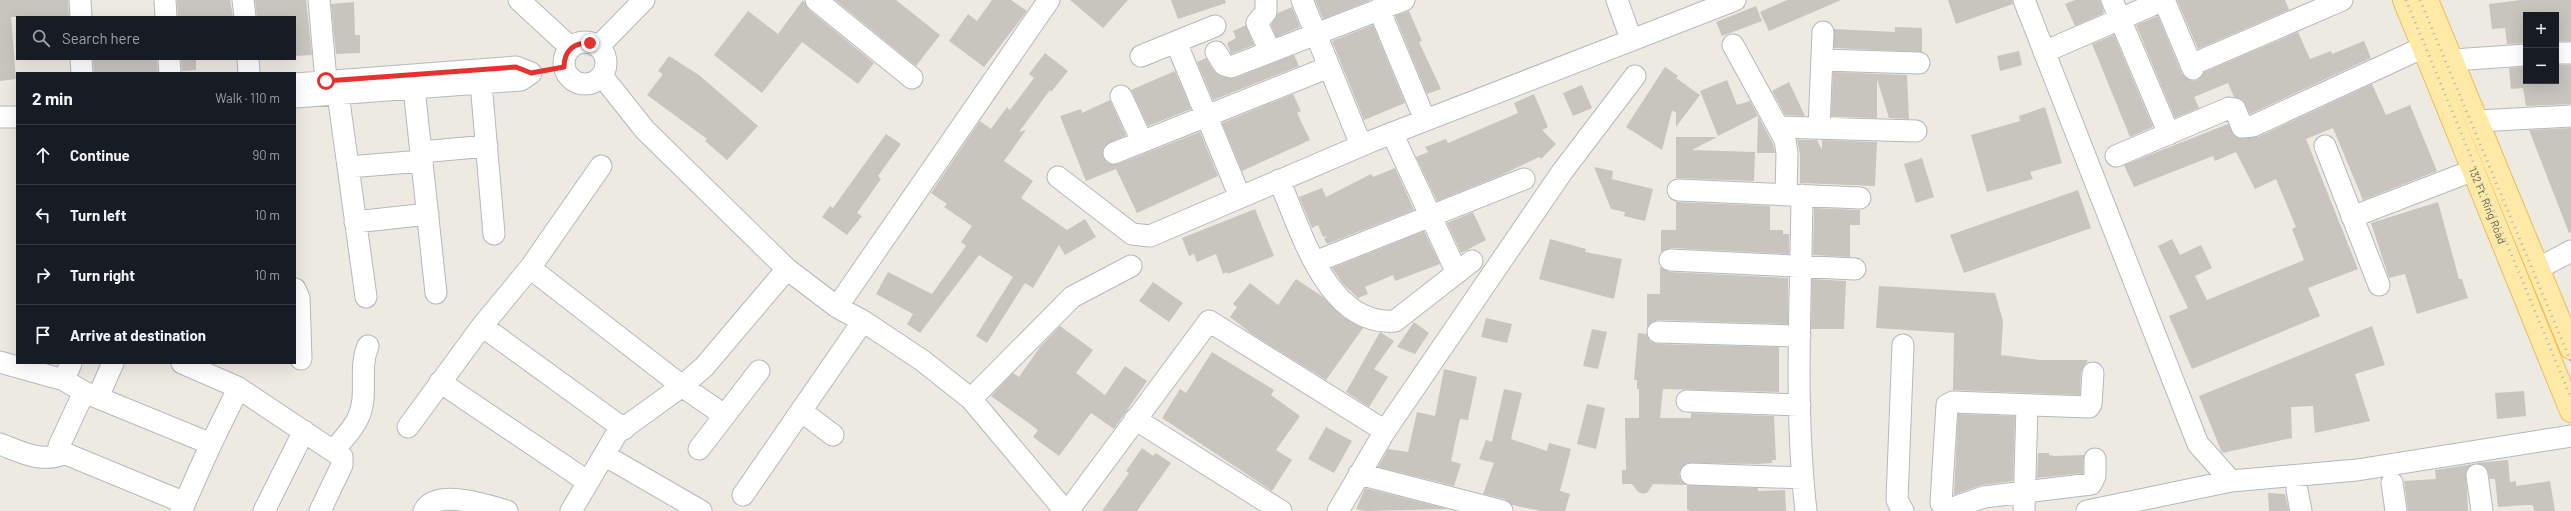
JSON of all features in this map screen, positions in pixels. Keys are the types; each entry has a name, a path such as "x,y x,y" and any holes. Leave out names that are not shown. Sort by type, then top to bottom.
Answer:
{"main road":[{"name":"132 Ft. Ring Road","path":"2404,0 2571,412"},
{"name":"132 Ft. Ring Road","path":"2427,0 2571,348"}],"street":[{"path":"80,0 81,16"},
{"path":"165,0 166,16"},
{"path":"243,0 245,16"},
{"path":"319,0 332,88 348,167 366,297"},
{"path":"296,84 332,88 426,83 481,83 521,80 531,73 568,57 583,42 598,47 605,56 606,63 602,76 590,83 577,82 571,79 568,57 519,0"},
{"path":"598,47 644,0"},
{"path":"816,0 912,78"},
{"path":"837,307 1049,0"},
{"path":"1266,0 1266,12 1257,23 1270,51"},
{"path":"1302,0 1361,145"},
{"path":"1216,52 1224,66 1228,68 1316,33 1368,8 1404,0"},
{"path":"1617,0 1631,39"},
{"path":"1058,177 1132,234 1150,236 1392,132 1735,0"},
{"path":"2024,0 2198,444 2231,482"},
{"path":"2112,0 2169,134"},
{"path":"2044,52 2164,0 2192,67 2342,0"},
{"path":"1368,8 1425,120"},
{"path":"1141,56 1215,26"},
{"path":"1819,128 1823,32"},
{"path":"1176,42 1240,197"},
{"path":"1733,45 1779,127 1787,153 1794,195 1801,267 1800,405 1806,511"},
{"path":"2116,156 2229,108 2235,109 2244,128 2253,126 2424,47"},
{"path":"2559,54 2571,53"},
{"path":"2453,60 2523,55"},
{"path":"82,60 82,72"},
{"path":"169,60 170,72"},
{"path":"248,60 249,72"},
{"path":"1822,60 1919,63"},
{"path":"426,83 516,67 531,73"},
{"path":"1114,153 1329,67"},
{"path":"602,76 645,130 787,269 837,307 863,321 922,361 970,399 1065,511"},
{"path":"1338,511 1385,431 1562,172 1635,76"},
{"path":"426,83 421,156 436,293"},
{"path":"481,83 494,234"},
{"path":"296,98 332,88"},
{"path":"1121,96 1142,142"},
{"path":"0,105 16,104"},
{"path":"2478,121 2571,116"},
{"path":"0,118 16,117"},
{"path":"1779,127 1916,131"},
{"path":"1279,180 1315,262 1342,303 1353,311 1381,322 1395,321 1411,311 1464,267 1431,216 1392,132"},
{"path":"348,167 487,146"},
{"path":"2325,146 2379,285"},
{"path":"408,427 482,326 530,268 601,166"},
{"path":"2352,217 2474,170"},
{"path":"1315,262 1524,179"},
{"path":"1678,190 1860,198"},
{"path":"355,222 428,214"},
{"path":"2539,268 2571,251"},
{"path":"1670,260 1855,269"},
{"path":"970,399 1072,297 1130,266"},
{"path":"530,268 682,386 724,415"},
{"path":"571,511 617,434 682,386 704,367 787,269"},
{"path":"296,292 298,298 301,359"},
{"path":"743,495 863,321"},
{"path":"1068,511 1209,321 1385,431"},
{"path":"482,326 624,429"},
{"path":"1658,332 1800,336"},
{"path":"1902,511 1897,500 1903,345"},
{"path":"334,450 352,428 361,410 362,366 368,346"},
{"path":"0,362 67,372 91,395 211,444"},
{"path":"111,364 59,446 63,454 183,507 211,444 237,391 237,387"},
{"path":"187,364 237,387 334,450 342,457 342,465 320,511"},
{"path":"699,449 759,371"},
{"path":"2093,373 2091,404 2089,407 2027,406 1953,402 1947,405 1941,503 1947,508 1953,508 1984,497 2024,502 2091,484 2095,476 2095,459"},
{"path":"440,382 588,482"},
{"path":"1687,401 1800,405"},
{"path":"2024,502 2027,406"},
{"path":"801,411 833,435"},
{"path":"1135,419 1281,511"},
{"path":"264,511 304,430"},
{"path":"2087,511 2123,507 2231,482 2357,470 2571,436"},
{"path":"0,444 41,458 48,459 63,454"},
{"path":"604,455 701,511"},
{"path":"1359,474 1502,511"},
{"path":"1691,474 1803,478"},
{"path":"2477,475 2482,511"},
{"path":"2392,483 2396,511"},
{"path":"2298,490 2301,511"},
{"path":"424,511 432,502 445,500 479,502 506,511"}],"building":[{"path":"0,0 68,0 69,16 11,17 16,79 0,81"},
{"path":"177,0 230,0 233,16 178,16"},
{"path":"255,0 306,0 312,55 296,56 296,16 257,16"},
{"path":"803,0 808,9 874,63 858,84 802,42 762,93 714,55 748,11 778,34"},
{"path":"835,0 896,0 940,35 916,66"},
{"path":"992,0 1011,0 1027,11 984,67 949,41 968,14 977,21"},
{"path":"1070,0 1128,0 1103,28"},
{"path":"1171,0 1225,0 1226,3 1178,19"},
{"path":"1315,0 1371,0 1323,19"},
{"path":"1787,0 1841,0 1769,31 1760,12"},
{"path":"1948,0 2012,0 2013,4 1956,24"},
{"path":"2075,0 2100,0 2104,13 2075,26 2065,4"},
{"path":"2177,0 2285,0 2289,10 2198,49"},
{"path":"2521,0 2571,0 2571,41 2559,41 2559,12 2523,12 2523,43 2507,44 2505,28 2492,29 2489,4"},
{"path":"354,2 355,35 360,35 360,53 336,54 331,4"},
{"path":"1756,6 1762,21 1722,36 1716,22"},
{"path":"1292,7 1300,27 1276,37 1271,25 1278,13"},
{"path":"1409,11 1422,41 1419,42 1441,89 1427,94 1395,16"},
{"path":"2158,16 2182,74 2191,81 2198,80 2204,72 2298,32 2310,59 2331,51 2332,54 2364,41 2371,58 2250,114 2243,100 2234,97 2228,83 2194,97 2199,108 2175,118 2136,25"},
{"path":"1246,25 1254,45 1231,54 1227,43 1236,38 1233,31"},
{"path":"1373,25 1405,103 1364,120 1332,41"},
{"path":"1895,27 1922,28 1922,52 1834,48 1834,29 1895,32"},
{"path":"2114,35 2153,127 2130,137 2092,44"},
{"path":"2019,51 2022,65 2000,71 1997,56"},
{"path":"1045,53 1068,71 1051,92 1050,90 1019,132 1026,130 1004,161 1033,181 1021,198 1067,230 1085,219 1096,237 1065,255 1059,245 1033,288 1025,283 987,343 976,336 1013,277 979,255 920,333 907,324 913,314 876,294 888,272 932,294 966,246 961,242 972,226 944,207 947,204 931,193 980,121 991,129 1007,107 1010,110 1034,78 1029,74"},
{"path":"1294,55 1299,66 1213,100 1197,62 1206,58 1214,71 1220,76 1235,78"},
{"path":"669,56 699,75 758,126 727,160 705,141 707,139 647,95 663,74 658,71"},
{"path":"93,60 157,60 158,72 94,72"},
{"path":"181,60 196,60 196,70 182,71"},
{"path":"2559,65 2571,65 2571,104 2526,106 2523,88 2511,89 2509,68 2523,67 2523,84 2559,84"},
{"path":"1665,67 1678,76 1676,78 1700,95 1676,127 1676,112 1672,111 1662,150 1626,127"},
{"path":"1175,71 1191,109 1148,126 1131,90"},
{"path":"1833,72 1907,75 1909,119 1889,118 1877,79 1877,118 1831,117"},
{"path":"1727,80 1737,105 1750,101 1773,144 1775,153 1757,153 1758,116 1718,136 1700,91"},
{"path":"1789,82 1805,116 1785,115 1772,91"},
{"path":"2372,84 2386,115 2410,105 2437,171 2363,200 2333,128 2306,139 2358,269 2308,288 2320,316 2192,369 2169,316 2188,308 2158,246 2172,239 2180,255 2201,245 2212,268 2195,276 2207,300 2304,260 2292,229 2296,227 2276,179 2255,189 2236,152 2215,161 2213,156 2134,187 2124,165 2228,124 2236,137 2258,137"},
{"path":"1582,85 1592,108 1573,116 1563,93"},
{"path":"1293,94 1301,111 1297,113 1310,140 1242,171 1222,123"},
{"path":"1534,94 1548,127 1542,130 1556,144 1541,159 1539,157 1504,174 1437,201 1416,157 1428,152 1425,147 1446,139 1448,143 1518,113 1514,103"},
{"path":"1110,100 1126,135 1104,146 1103,157 1107,163 1118,164 1200,132 1218,176 1137,213 1116,169 1086,181 1060,116 1081,109 1082,113"},
{"path":"2045,107 2062,163 2030,172 2033,179 1987,192 1971,135 2020,121 2019,116"},
{"path":"2571,128 2571,232 2569,233 2529,130"},
{"path":"886,134 901,144 878,176 881,179 857,213 862,216 847,235 822,217 830,206 833,208"},
{"path":"1676,137 1717,137 1692,150 1755,152 1754,181 1676,178"},
{"path":"1797,140 1817,140 1822,150 1822,140 1877,142 1875,186 1800,183 1800,154"},
{"path":"1922,158 1934,197 1916,203 1904,164"},
{"path":"1594,167 1613,171 1612,179 1653,189 1645,221 1624,216 1625,212 1611,209"},
{"path":"1395,168 1414,210 1327,244 1324,239 1327,236 1323,237 1318,225 1312,228 1299,197 1322,188 1326,197 1371,174 1373,177"},
{"path":"2078,190 2091,228 1964,273 1950,235"},
{"path":"1676,202 1770,206 1770,230 1783,230 1783,234 1789,234 1789,254 1671,248 1661,252 1661,230 1676,230"},
{"path":"2438,202 2459,279 2462,279 2468,298 2417,314 2405,274 2389,278 2371,223"},
{"path":"1814,208 1860,210 1860,225 1850,225 1850,257 1813,255"},
{"path":"1255,209 1274,256 1228,274 1227,272 1223,274 1216,254 1197,262 1194,254 1189,256 1182,238"},
{"path":"1473,212 1486,240 1461,253 1447,223"},
{"path":"1424,231 1440,264 1395,281 1393,275 1365,287 1368,294 1358,298 1343,284 1332,268"},
{"path":"1550,239 1586,249 1585,252 1622,259 1614,299 1539,279"},
{"path":"1660,267 1669,272 1788,278 1788,324 1658,320 1652,322 1647,328 1647,294 1660,294"},
{"path":"1296,279 1323,297 1343,317 1363,328 1326,380 1252,334 1230,317 1237,307 1233,304 1250,283 1278,305"},
{"path":"1812,279 1846,281 1844,329 1811,329"},
{"path":"1153,282 1183,303 1169,322 1139,301"},
{"path":"1879,286 1995,293 2003,321 2001,355 2040,360 2088,360 2081,372 2080,395 1953,390 1954,333 1876,328"},
{"path":"1486,318 1512,324 1507,343 1481,337"},
{"path":"1414,322 1429,333 1415,354 1397,347"},
{"path":"1060,326 1093,350 1076,373 1105,395 1125,366 1147,381 1114,429 1091,413 1059,456 1033,437 1038,430 991,396 1013,373 1019,377 1040,347"},
{"path":"2372,326 2385,365 2355,374 2370,421 2315,433 2313,406 2291,407 2292,438 2222,453 2199,396"},
{"path":"1592,329 1607,332 1598,369 1583,366"},
{"path":"1380,332 1394,341 1374,369 1388,377 1369,407 1346,392"},
{"path":"1638,333 1646,334 1651,342 1658,344 1779,347 1779,392 1663,389 1660,418 1691,418 1691,413 1774,416 1776,460 1772,460 1772,463 1757,464 1686,463 1679,474 1681,480 1687,485 1653,484 1648,492 1643,494 1638,492 1632,484 1622,484 1622,470 1626,470 1625,418 1639,418 1639,389 1637,389 1637,380 1634,380"},
{"path":"1212,352 1274,390 1271,395 1300,416 1276,450 1292,460 1272,491 1162,418 1180,389 1186,393"},
{"path":"1444,369 1477,377 1468,420 1460,419 1451,461 1461,464 1454,486 1378,467 1388,449 1408,452 1417,412 1435,416"},
{"path":"1504,389 1522,393 1511,439 1547,451 1549,443 1571,449 1560,491 1570,494 1565,511 1541,511 1512,505 1505,499 1483,494 1494,463 1479,459 1486,440 1492,442"},
{"path":"2524,391 2526,416 2497,419 2495,393"},
{"path":"1587,404 1605,408 1596,449 1577,444"},
{"path":"1958,414 2015,416 2013,481 1982,485 1954,495"},
{"path":"1326,427 1352,441 1334,473 1308,459"},
{"path":"1142,448 1153,456 1156,453 1171,463 1137,511 1102,511 1129,473 1126,471"},
{"path":"2038,453 2049,453 2049,455 2055,456 2084,455 2083,473 2037,478"},
{"path":"2508,460 2510,482 2516,481 2516,486 2550,481 2555,511 2534,511 2533,505 2498,507 2495,479 2490,479 2486,467 2476,463"},
{"path":"2474,464 2466,471 2468,511 2408,511 2404,481 2436,479 2435,470"},
{"path":"1687,485 1758,488 1758,491 1785,490 1786,511 1690,511 1687,509"},
{"path":"1365,488 1448,509 1365,511 1356,509"},
{"path":"2268,493 2285,494 2289,511 2269,511"}],"railway":[{"path":"2406,0 2571,398"},
{"path":"2420,0 2571,362"}],"route":[{"path":"326,81 516,67 520,67 531,73 564,67 564,60 571,48 583,42 590,43"}]}
